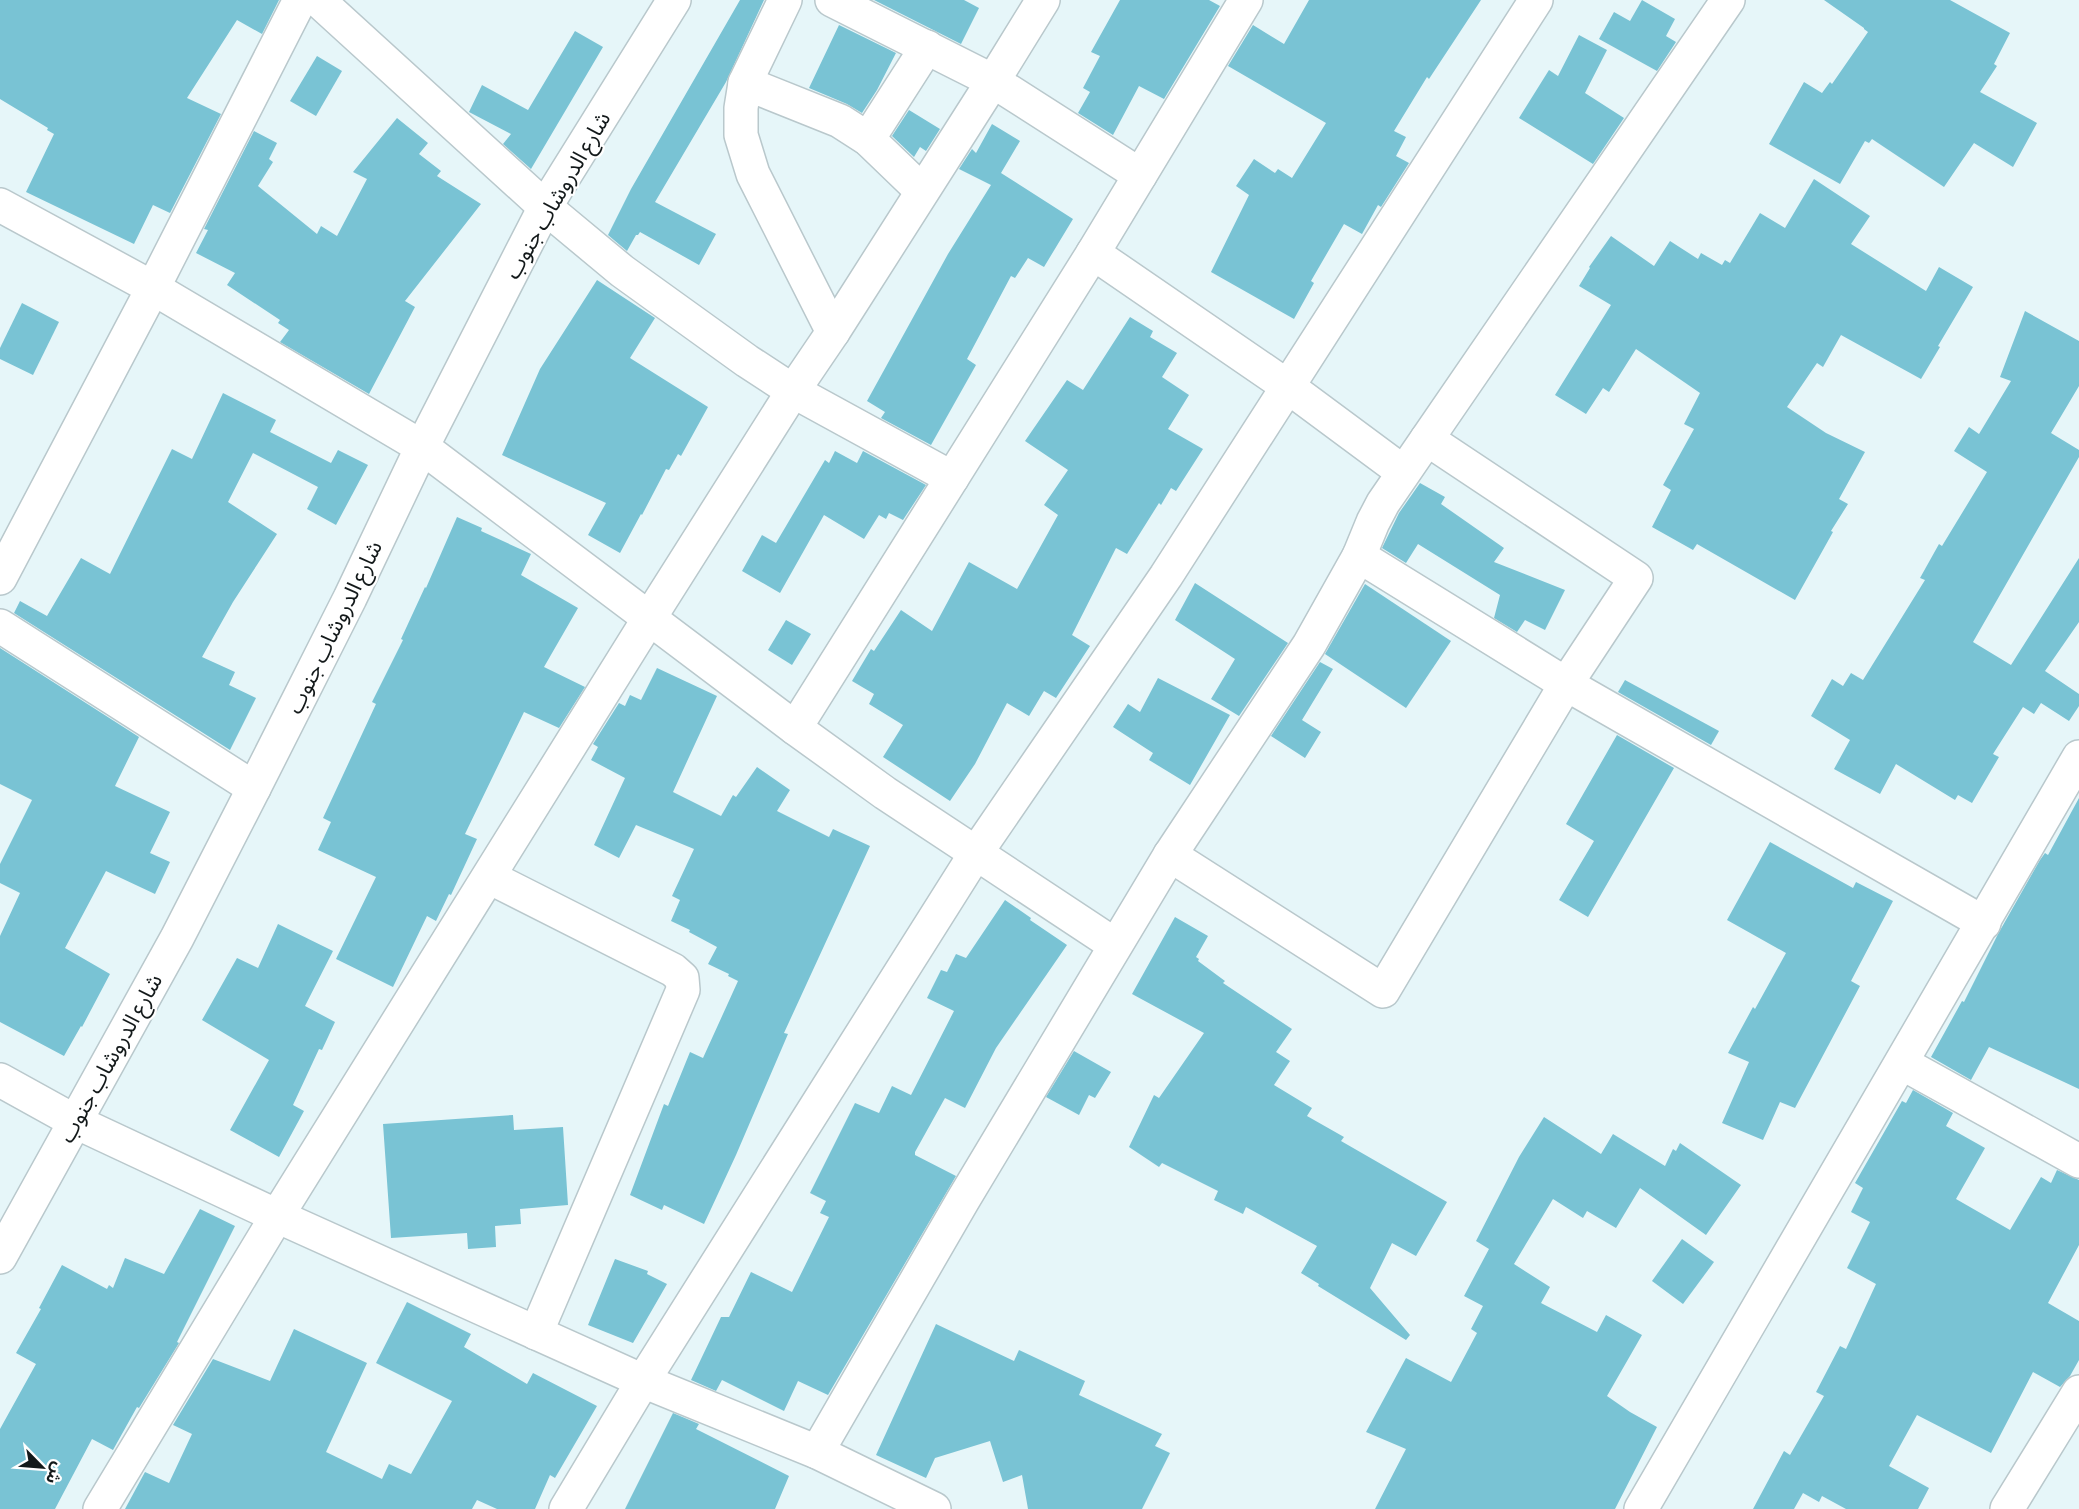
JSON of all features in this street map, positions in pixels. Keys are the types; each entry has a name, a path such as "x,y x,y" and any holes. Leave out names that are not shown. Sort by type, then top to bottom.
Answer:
{"street":[{"path":"0,578 153,288 300,0"},
{"path":"318,0 545,207 622,271 747,361 793,391 952,478"},
{"name":"شارع الدروشاب جنوب","path":"0,1257 177,938 350,598 422,447 545,207 674,0"},
{"path":"785,0 745,83 741,108 741,135 753,174 833,332"},
{"path":"832,0 993,81 1140,175"},
{"path":"100,1509 277,1216 650,617 1043,0"},
{"path":"795,728 1093,253 1246,0"},
{"path":"566,1509 976,852 1166,576 1536,0"},
{"path":"817,1452 963,1200 1115,945 1170,855 1309,645 1359,556 1373,522 1403,472 1728,0"},
{"path":"868,139 927,47"},
{"path":"745,83 832,117 868,139 922,190"},
{"path":"0,205 153,288 422,447 795,728 885,793 1115,945"},
{"path":"1093,253 1287,386 1403,472"},
{"path":"1170,855 1383,991 1566,684 1636,578 1427,439"},
{"path":"1359,556 1566,684 1984,923"},
{"path":"0,626 254,788"},
{"path":"1641,1509 2079,757"},
{"path":"489,877 673,970 682,978 683,990 536,1333"},
{"path":"1902,1063 2079,1161"},
{"path":"0,1080 76,1122 277,1216 644,1381 817,1452 934,1509"},
{"path":"2007,1509 2079,1392"}],"building":[{"path":"0,0 279,0 262,34 237,20 187,98 221,114 170,213 153,205 134,244 26,192 54,134 0,99"},
{"path":"740,0 764,0 726,82 655,202 716,234 699,265 640,232 627,251 608,235 631,189"},
{"path":"874,0 964,0 979,8 961,44"},
{"path":"1120,0 1209,0 1220,6 1164,99 1139,86 1113,135 1078,113 1090,92 1083,88 1100,56 1091,52"},
{"path":"1309,0 1481,0 1429,79 1427,77 1394,131 1406,137 1396,156 1409,163 1381,207 1378,205 1362,234 1344,224 1311,281 1314,283 1294,319 1211,272 1249,195 1236,186 1254,159 1275,173 1278,169 1292,178 1326,123 1228,66 1253,25 1284,44"},
{"path":"1642,0 1675,19 1666,36 1676,42 1657,71 1599,39 1614,12 1630,21"},
{"path":"1824,0 1950,0 2010,33 1994,64 1997,66 1980,92 2037,123 2013,167 1974,143 1944,187 1872,139 1869,143 1865,141 1840,184 1769,144 1804,82 1822,93 1830,82 1832,84 1868,32"},
{"path":"839,25 896,53 862,113 809,88"},
{"path":"575,31 603,47 531,169 503,144 511,134 469,112 482,85 528,110"},
{"path":"1579,35 1607,50 1585,93 1624,118 1593,164 1519,118 1549,70 1558,76"},
{"path":"317,56 342,71 316,116 290,101"},
{"path":"909,110 940,129 926,151 920,147 914,157 892,136"},
{"path":"397,118 428,143 419,154 441,171 437,176 481,204 405,301 415,307 369,394 280,342 289,330 278,323 280,320 227,285 235,273 196,253 208,230 204,229 254,131 277,143 269,159 273,162 258,186 317,234 321,226 337,236 367,179 353,172"},
{"path":"992,124 1020,141 1001,173 1073,219 1044,267 1028,258 1015,278 1011,276 967,359 976,365 931,445 881,418 885,412 867,401 948,254 991,185 959,169 972,149 976,153"},
{"path":"1814,179 1870,216 1851,244 1926,291 1939,267 1973,287 1921,379 1841,335 1823,367 1817,363 1787,407 1826,433 1865,452 1839,499 1848,504 1831,531 1833,532 1795,600 1697,544 1693,550 1652,527 1671,490 1663,485 1694,429 1684,424 1700,393 1636,349 1609,392 1603,388 1586,414 1555,395 1611,305 1579,286 1589,267 1611,236 1654,266 1670,241 1698,259 1701,253 1722,265 1725,260 1730,263 1760,213 1785,228"},
{"path":"597,280 655,318 630,358 708,407 681,456 678,454 669,470 666,469 620,553 588,535 606,503 502,455 540,369"},
{"path":"22,303 59,322 33,375 0,359 0,348"},
{"path":"2025,311 2079,341 2079,386 2051,433 2079,450 2079,457 1973,642 2011,665 2079,558 2079,622 2045,671 2079,694 2079,706 2069,721 2041,703 2034,714 2023,707 1993,754 1999,757 1972,803 1958,795 1955,800 1896,764 1880,794 1834,769 1850,740 1811,716 1832,679 1843,686 1851,673 1863,680 1925,580 1920,578 1939,544 1942,546 1987,472 1954,451 1969,427 1979,434 2011,381 2000,377"},
{"path":"1130,317 1153,331 1150,337 1177,353 1162,377 1189,395 1168,429 1203,449 1176,491 1171,488 1161,505 1159,503 1127,554 1116,548 1072,635 1090,646 1056,698 1044,691 1029,716 1007,703 975,764 950,801 883,757 903,725 869,704 874,694 852,681 871,649 874,651 901,610 932,631 969,562 1017,589 1058,515 1044,505 1068,470 1025,441 1067,380 1083,390"},
{"path":"223,393 276,420 270,432 331,463 338,450 368,465 336,525 307,509 318,487 253,453 228,502 277,534 233,602 202,657 235,672 229,685 256,698 230,750 14,613 20,601 47,616 81,558 110,574 172,449 192,459"},
{"path":"835,451 857,463 863,451 926,485 903,520 889,513 886,519 879,515 864,539 824,515 780,593 742,571 762,535 776,543 825,460 829,463"},
{"path":"1420,483 1445,497 1441,504 1504,548 1494,562 1565,590 1545,630 1525,620 1517,632 1494,618 1500,595 1418,544 1406,563 1382,548 1399,513"},
{"path":"457,517 531,554 521,575 578,608 544,667 585,687 559,728 524,712 465,834 477,839 451,895 449,894 436,921 427,916 393,987 336,959 376,877 318,850 331,822 323,818 376,704 372,702 403,640 401,639"},
{"path":"1195,583 1288,643 1239,716 1211,699 1235,659 1175,620"},
{"path":"1365,584 1451,641 1406,708 1325,654"},
{"path":"786,620 811,634 792,665 768,650"},
{"path":"0,648 139,737 115,786 170,812 150,853 170,862 155,894 106,871 65,948 110,974 64,1056 0,1022 0,936 20,893 0,883 0,864 32,800 0,784"},
{"path":"1320,662 1333,669 1302,720 1321,732 1305,758 1271,736"},
{"path":"657,668 717,696 673,792 721,816 733,795 736,797 757,767 790,790 777,811 829,837 833,829 870,846 784,1033 788,1034 704,1224 664,1205 662,1210 630,1195 664,1104 668,1106 690,1052 703,1058 738,981 708,964 717,947 671,921 680,900 672,896 694,849 636,825 619,858 594,845 625,778 591,760 598,747 593,744 619,703 625,706 630,695 641,700"},
{"path":"1158,678 1230,715 1190,785 1149,760 1153,753 1113,727 1128,704 1140,712"},
{"path":"1625,680 1719,731 1711,745 1618,692"},
{"path":"1617,735 1674,768 1588,917 1559,900 1594,841 1566,824"},
{"path":"2079,798 2079,1089 1989,1047 1971,1080 1931,1057 1962,1001 1964,1002 1998,934 2040,860 2045,853 2048,855"},
{"path":"1770,842 1853,888 1856,882 1893,901 1851,981 1860,986 1795,1108 1780,1102 1763,1140 1722,1123 1749,1062 1728,1053 1786,953 1727,920"},
{"path":"1005,900 1067,945 996,1048 965,1108 945,1098 915,1152 915,1155 956,1176 828,1395 798,1381 784,1411 722,1380 716,1391 691,1380 721,1317 729,1317 751,1272 792,1292 829,1217 820,1213 826,1201 810,1193 855,1103 879,1113 892,1086 911,1095 954,1011 927,998 941,970 947,972 956,954 966,958"},
{"path":"1175,917 1208,936 1196,957 1198,961 1225,981 1223,983 1292,1029 1276,1052 1290,1061 1274,1085 1312,1108 1307,1116 1344,1137 1341,1141 1447,1202 1416,1256 1392,1243 1370,1288 1410,1335 1406,1340 1318,1286 1319,1284 1301,1273 1317,1246 1246,1207 1243,1214 1214,1200 1218,1191 1162,1163 1159,1167 1129,1147 1154,1095 1159,1098 1204,1033 1132,994"},
{"path":"278,924 333,951 305,1006 335,1022 322,1050 319,1049 293,1105 304,1111 279,1157 230,1130 269,1060 202,1020 237,958 258,968"},
{"path":"1074,1051 1111,1072 1095,1098 1089,1095 1079,1115 1046,1097"},
{"path":"1913,1090 1953,1113 1946,1126 1985,1148 1956,1199 2010,1230 2041,1177 2051,1183 2057,1170 2079,1180 2079,1245 2048,1303 2079,1321 2079,1360 2070,1376 2060,1387 2033,1372 1991,1453 1917,1415 1889,1466 1929,1488 1918,1509 1846,1509 1822,1496 1819,1502 1803,1493 1794,1509 1753,1509 1784,1451 1790,1455 1824,1396 1816,1392 1840,1346 1846,1349 1876,1284 1847,1268 1870,1222 1851,1212 1863,1188 1855,1183 1902,1101 1906,1103"},
{"path":"513,1115 514,1130 563,1127 568,1205 520,1209 521,1224 495,1226 496,1247 468,1249 467,1233 391,1238 383,1124"},
{"path":"1544,1117 1601,1154 1613,1134 1665,1166 1673,1149 1676,1151 1680,1143 1741,1185 1706,1235 1640,1188 1616,1228 1587,1211 1583,1218 1553,1199 1514,1264 1550,1287 1541,1303 1597,1332 1606,1315 1642,1335 1607,1396 1657,1427 1615,1509 1375,1509 1406,1449 1366,1432 1406,1358 1451,1382 1477,1333 1471,1329 1483,1306 1464,1296 1489,1249 1476,1241 1519,1157"},
{"path":"200,1209 235,1226 177,1342 179,1343 139,1408 137,1407 113,1450 92,1439 55,1509 0,1509 0,1429 36,1364 16,1353 62,1265 107,1289 109,1285 113,1288 125,1258 164,1274"},
{"path":"1682,1239 1714,1262 1683,1304 1652,1281"},
{"path":"615,1259 648,1271 647,1274 667,1284 633,1343 588,1325"},
{"path":"407,1302 471,1334 464,1347 527,1384 533,1373 597,1406 555,1478 550,1475 535,1509 497,1509 477,1500 472,1509 125,1509 145,1472 169,1483 192,1434 173,1425 213,1359 270,1381 294,1329 367,1363 326,1452 382,1479 389,1464 411,1474 452,1401 376,1363"},
{"path":"936,1324 1014,1361 1019,1350 1085,1381 1079,1395 1162,1434 1155,1446 1170,1453 1142,1509 1028,1509 1022,1475 1003,1482 990,1441 935,1458 926,1478 876,1455"},
{"path":"673,1413 699,1424 696,1429 789,1476 775,1509 625,1509"}]}
